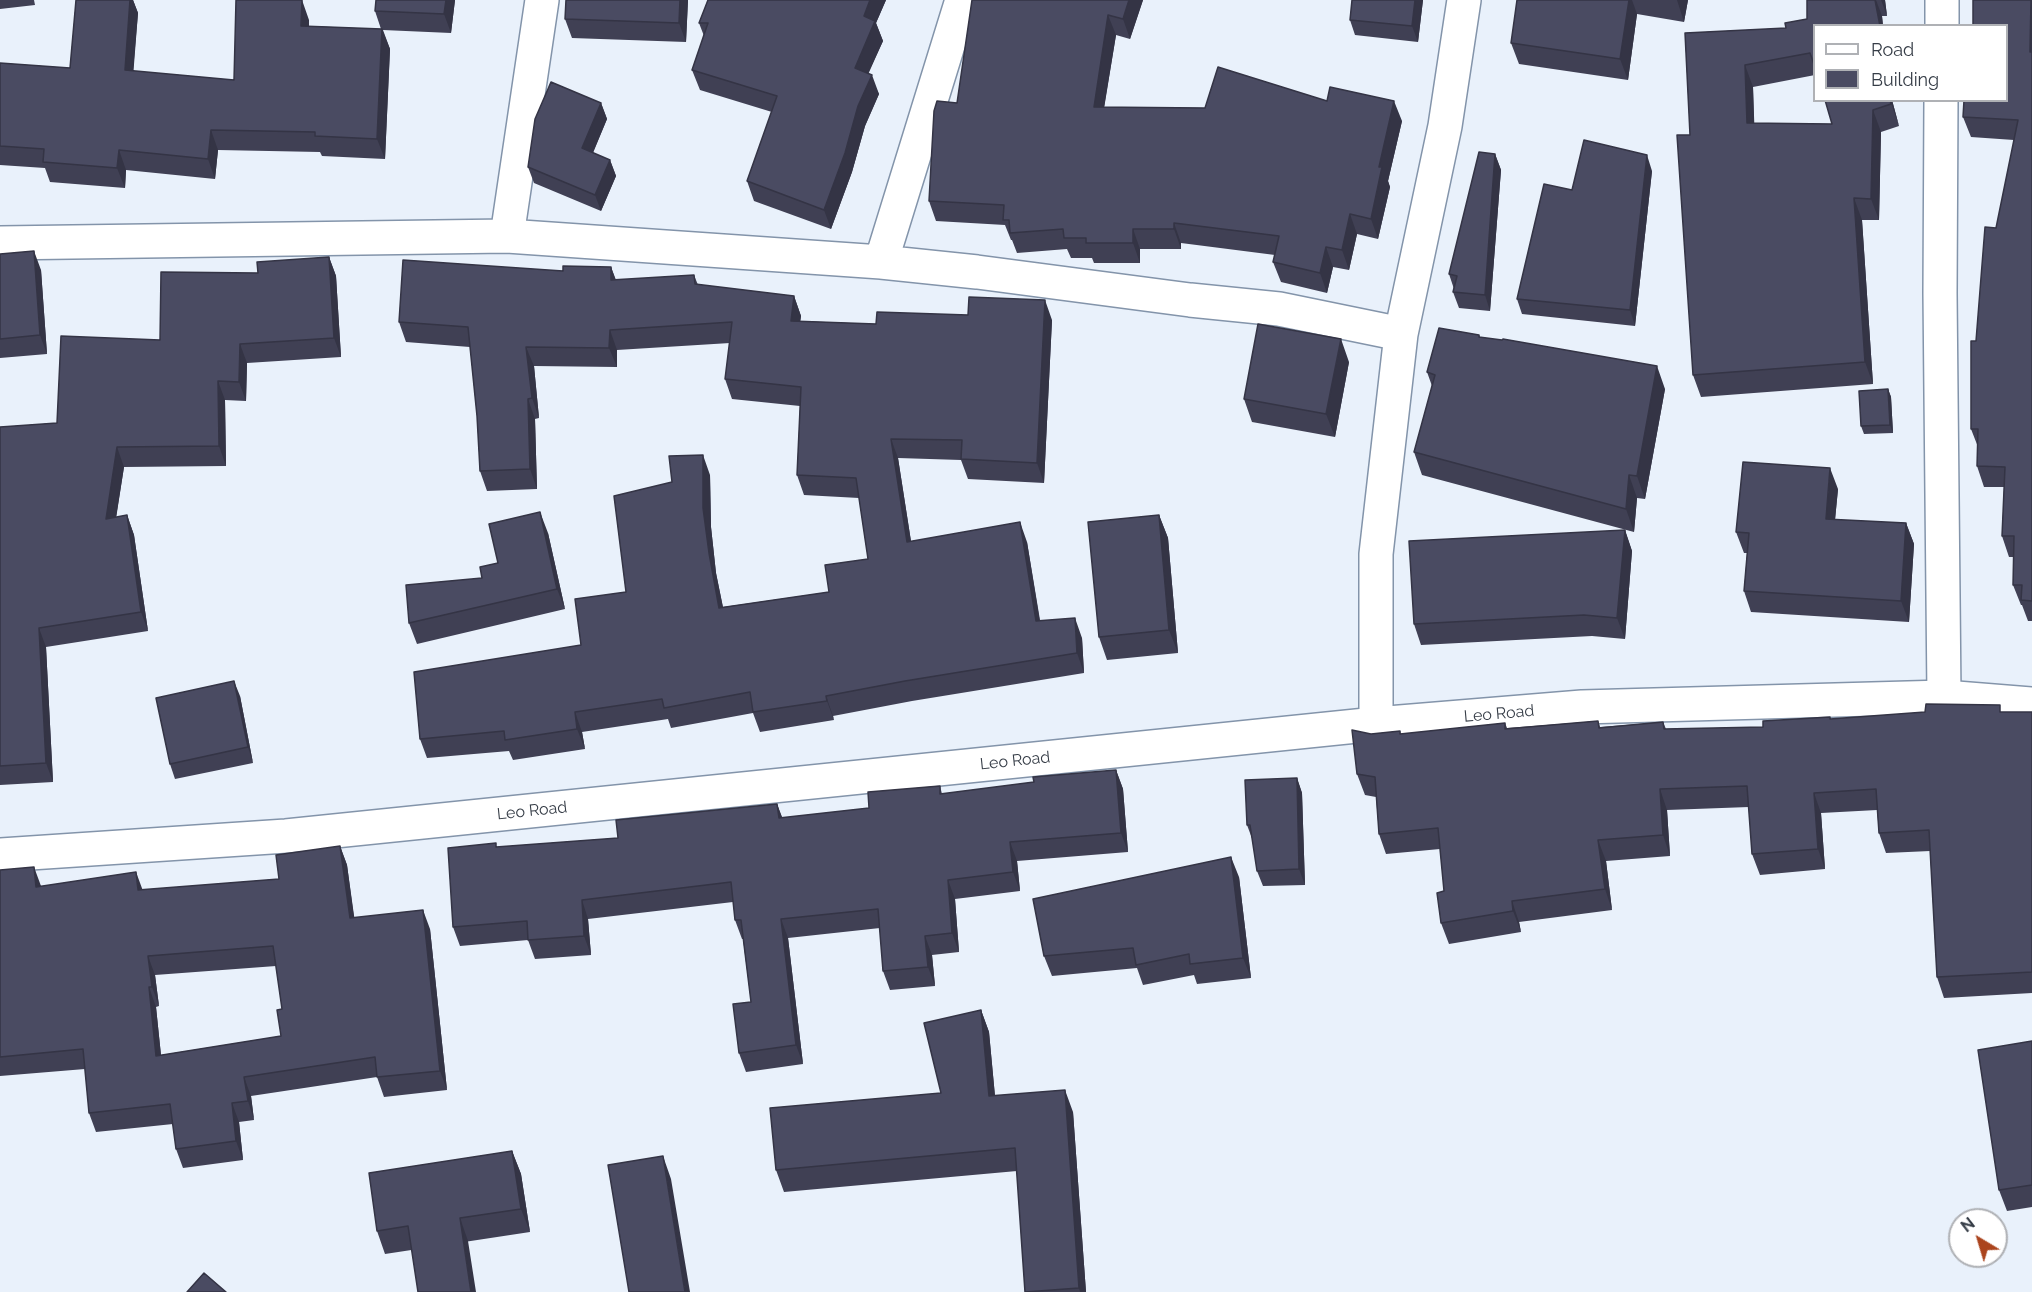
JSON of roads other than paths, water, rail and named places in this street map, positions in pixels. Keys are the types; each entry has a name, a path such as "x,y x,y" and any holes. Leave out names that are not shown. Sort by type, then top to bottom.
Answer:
{"street":[{"path":"507,236 542,0"},
{"path":"881,262 962,0"},
{"path":"1376,724 1376,554 1401,334 1445,126 1464,0"},
{"path":"1942,0 1942,24"},
{"path":"1941,102 1940,304 1944,697"},
{"path":"0,243 507,236 881,262 977,272 1190,300 1279,309 1401,334"},
{"name":"Leo Road","path":"0,855 286,836 1376,724 1582,707 1944,697 2032,704"}]}
